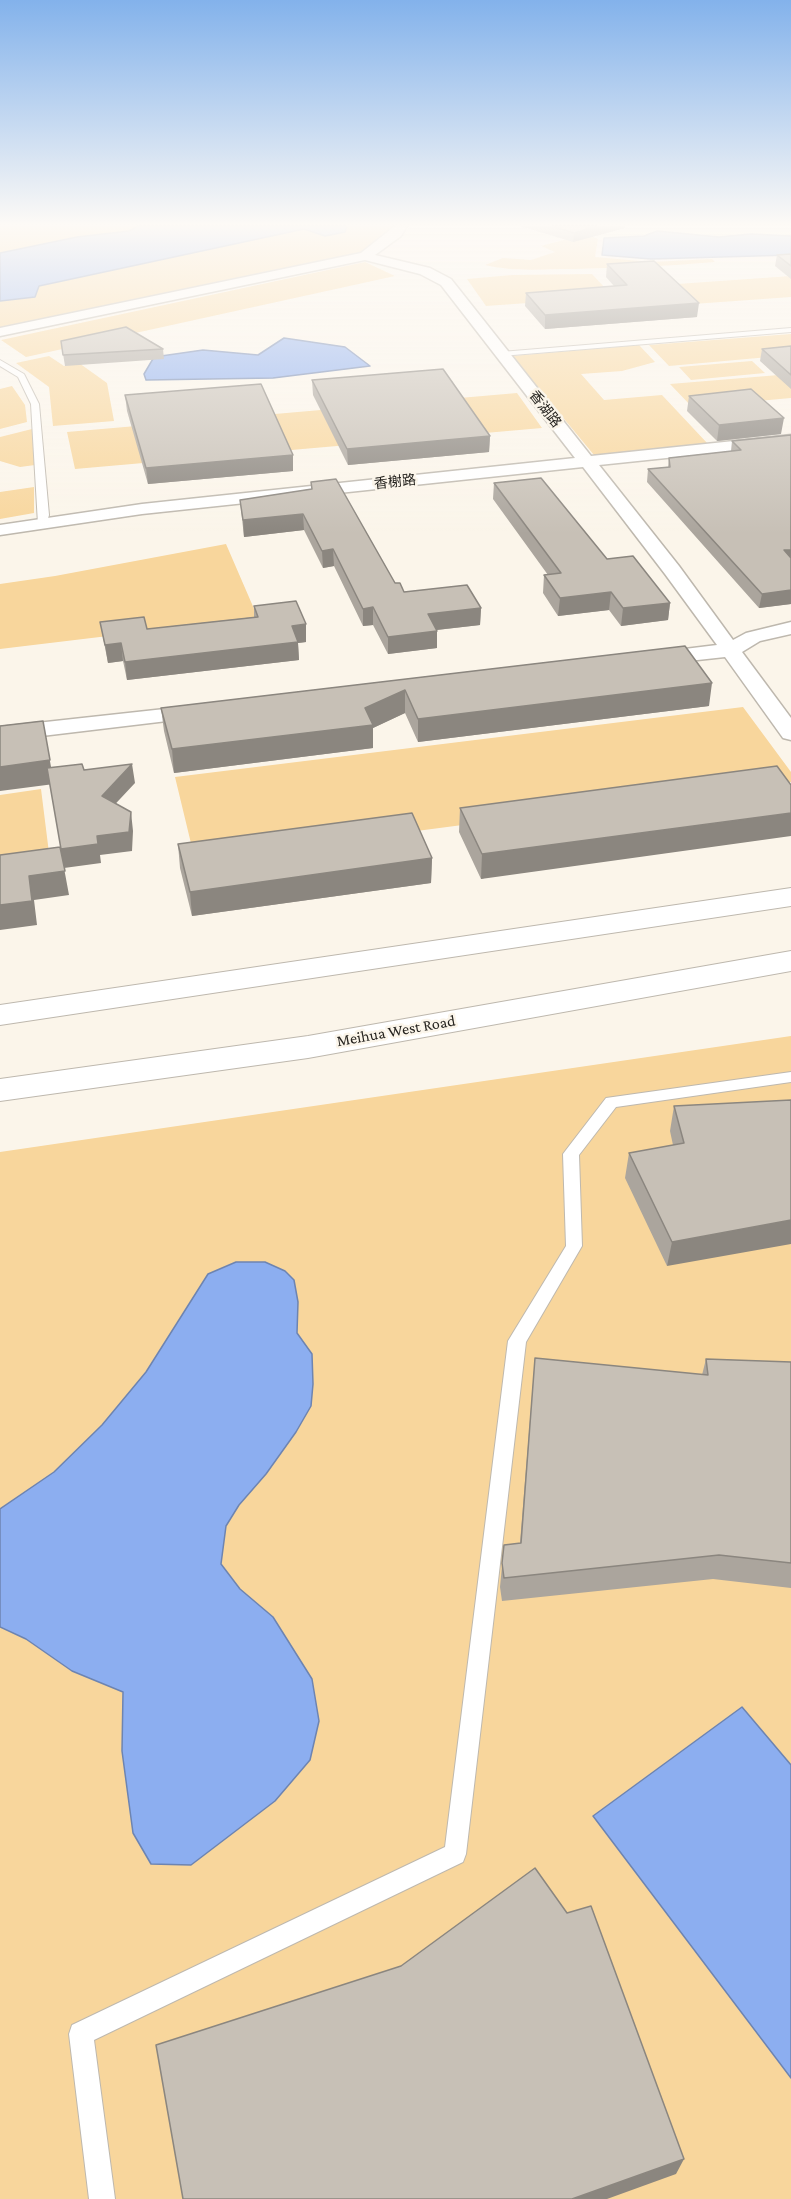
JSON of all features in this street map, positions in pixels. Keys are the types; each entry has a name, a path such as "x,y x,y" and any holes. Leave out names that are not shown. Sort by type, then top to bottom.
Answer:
{"main road":[{"path":"0,1015 791,897"},
{"name":"Meihua West Road","path":"8,1090 308,1047 791,961"}],"street":[{"path":"0,332 16,329"},
{"name":"香湖路","path":"482,329 672,570 791,733"},
{"name":"香榭路","path":"0,530 142,509 791,440"},
{"path":"635,661 730,650 753,638 791,628"},
{"path":"0,735 218,709"}],"lane":[{"path":"501,354 791,330"},
{"path":"0,362 21,376 34,404 43,524"},
{"path":"102,2199 81,2034 455,1854 517,1341 574,1246 571,1154 611,1102 791,1077"}],"shaded area":[{"path":"54,329 155,329 26,357 1,340"},
{"path":"791,334 791,355 669,366 649,345"},
{"path":"639,345 655,362 622,371 581,374 604,400 662,395 708,444 594,455 512,356"},
{"path":"49,356 64,366 79,363 107,383 114,421 53,426 49,387 16,363"},
{"path":"752,361 765,373 691,380 679,367"},
{"path":"791,374 791,398 692,407 670,384"},
{"path":"12,386 25,405 27,422 0,429 0,389"},
{"path":"517,393 542,428 75,469 67,432"},
{"path":"32,429 35,465 20,467 0,461 0,437"},
{"path":"34,487 34,513 0,519 0,492"},
{"path":"226,544 258,618 0,649 0,584"},
{"path":"743,707 791,772 791,782 195,860 175,777"},
{"path":"41,789 51,869 0,876 0,795"},
{"path":"791,1036 791,2199 0,2199 0,1152"}],"water":[{"path":"284,338 345,347 370,366 273,378 146,380 144,374 154,357 203,350 258,355"},
{"path":"236,1262 265,1262 285,1271 294,1280 298,1302 297,1333 312,1354 313,1384 311,1406 296,1432 266,1474 239,1505 226,1526 221,1564 240,1589 273,1617 312,1679 319,1721 310,1760 275,1801 191,1865 151,1864 133,1833 122,1751 123,1692 72,1671 26,1639 0,1627 0,1509 54,1472 102,1425 146,1372 208,1274"},
{"path":"742,1707 791,1765 791,2078 593,1816"}],"building":[{"path":"118,329 129,329 163,349 63,355 61,341"},
{"path":"791,346 791,375 762,349"},
{"path":"443,369 490,436 347,449 312,380"},
{"path":"261,384 293,455 146,468 125,395"},
{"path":"751,389 784,418 719,425 689,396"},
{"path":"791,435 791,550 784,550 791,558 791,590 762,594 648,469 670,467 669,458 741,450 732,441"},
{"path":"541,478 607,559 633,556 670,603 623,608 611,592 560,598 544,575 561,573 494,483"},
{"path":"336,479 395,583 400,583 404,592 467,585 481,608 428,614 437,631 388,637 373,607 363,609 333,549 322,551 303,514 243,520 240,500 312,489 311,482"},
{"path":"296,601 306,624 292,626 298,642 125,662 121,643 105,645 100,622 144,617 147,629 258,617 254,606"},
{"path":"685,646 712,683 418,719 405,690 365,708 373,725 172,749 161,708"},
{"path":"43,721 50,760 0,767 0,726"},
{"path":"82,764 84,770 132,764 102,796 131,812 129,832 97,836 98,844 61,849 47,768"},
{"path":"777,766 791,785 791,813 482,854 460,808"},
{"path":"412,813 432,858 190,892 178,844"},
{"path":"60,847 65,871 29,876 32,901 0,905 0,855"},
{"path":"791,1100 791,1220 672,1242 629,1153 684,1143 674,1106"},
{"path":"535,1358 708,1375 706,1359 791,1362 791,1563 719,1555 504,1578 502,1563 504,1545 521,1543"},
{"path":"535,1868 567,1913 591,1906 684,2159 572,2199 183,2199 156,2045 401,1966"}]}
